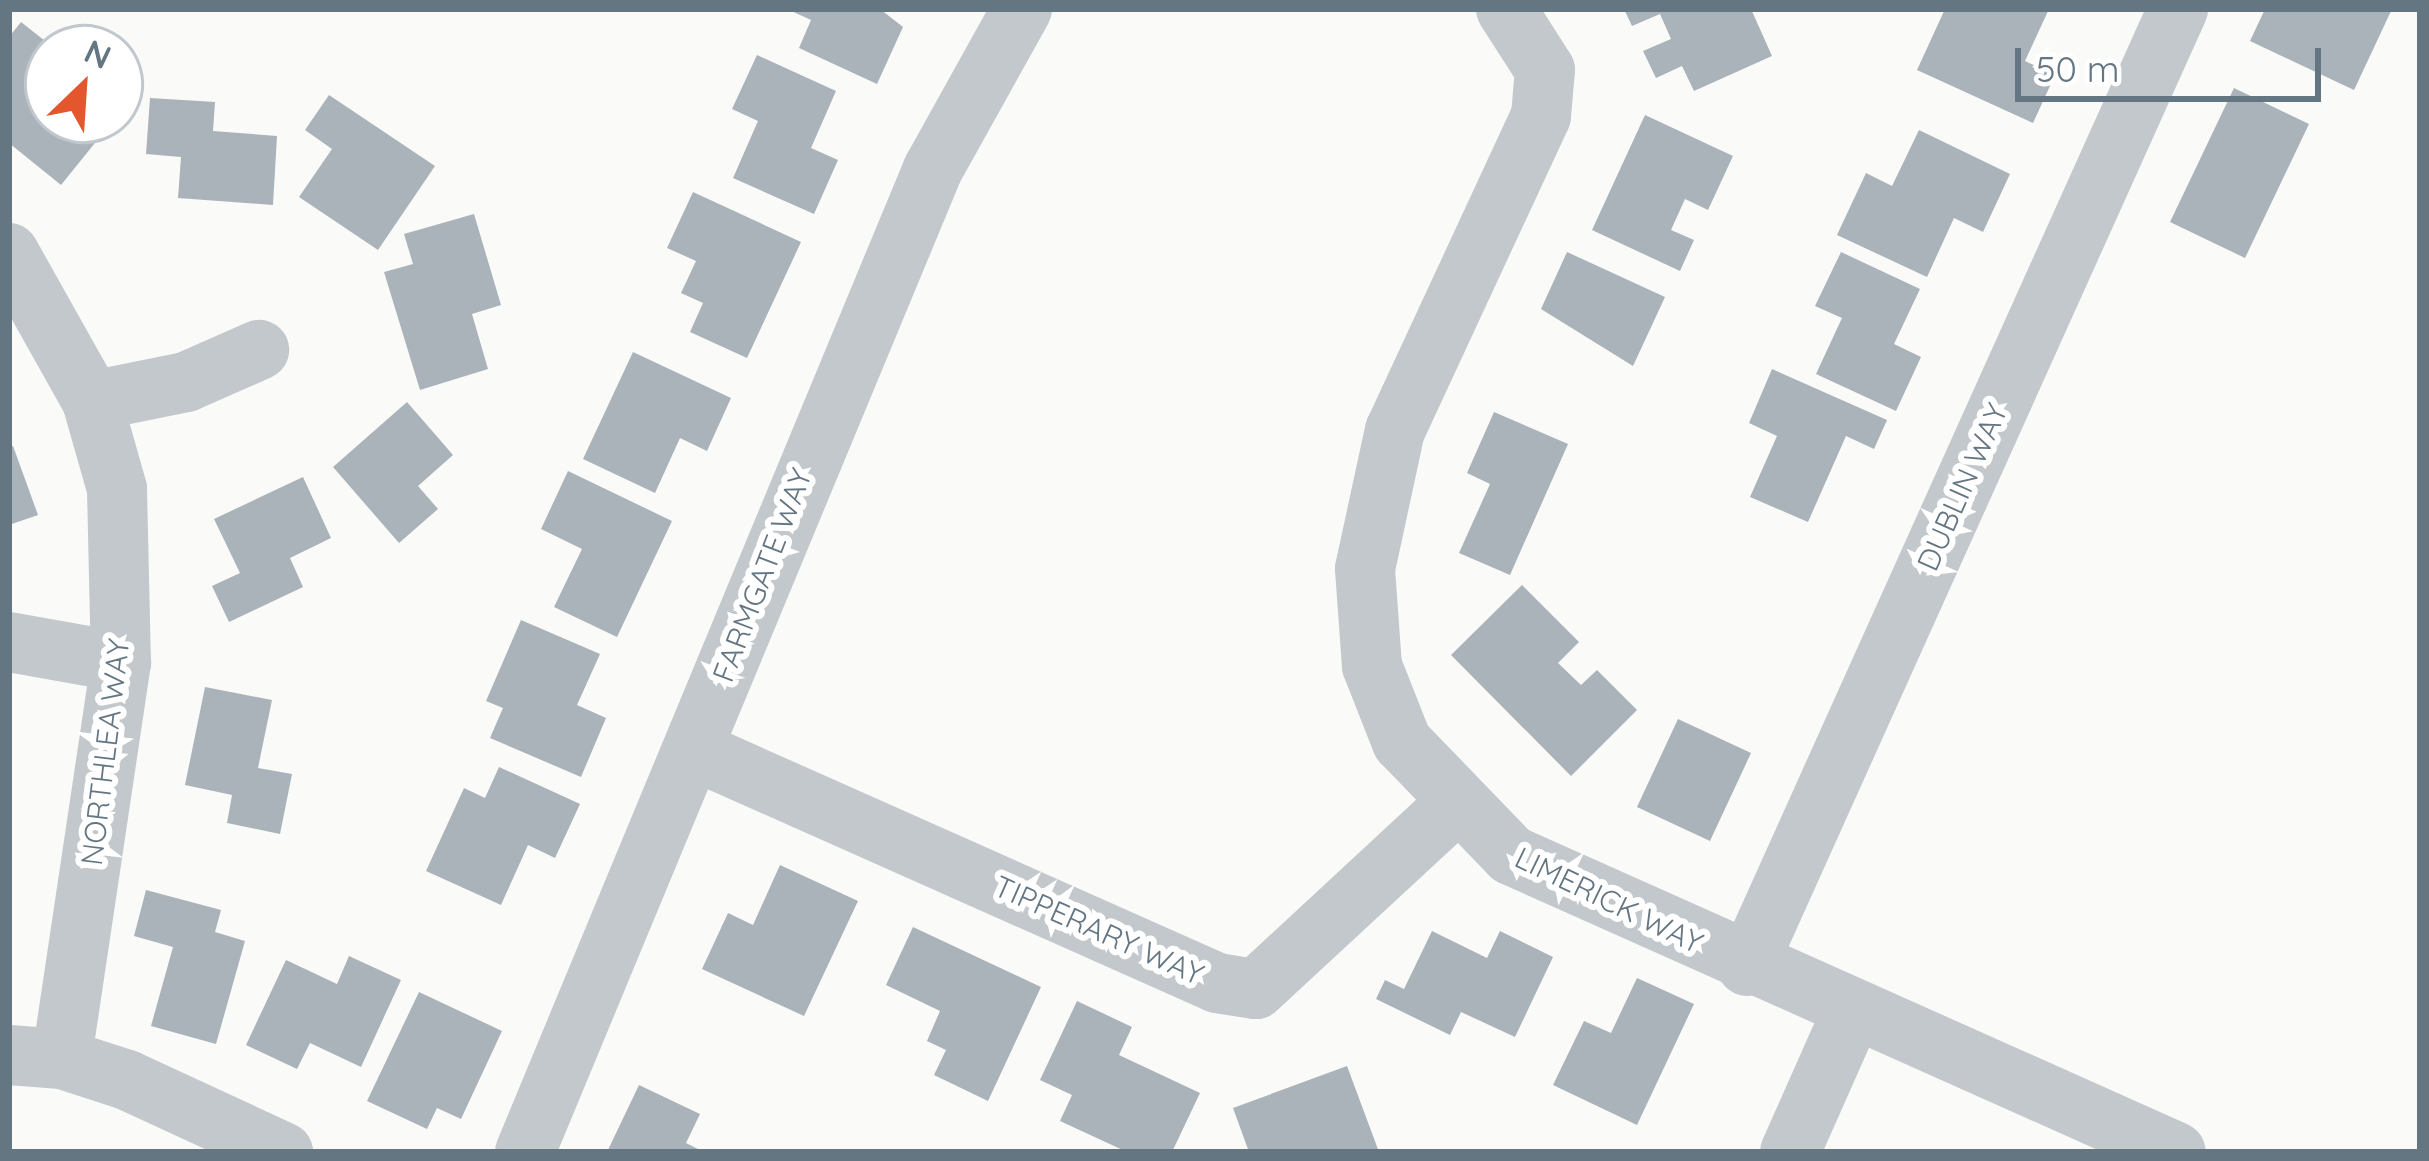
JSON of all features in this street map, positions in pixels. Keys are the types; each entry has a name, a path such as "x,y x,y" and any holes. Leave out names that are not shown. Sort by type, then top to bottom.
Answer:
{"street":[{"name":"FARMGATE WAY","path":"524,1152 698,752 754,583 923,190 1022,9"},
{"name":"LIMERICK WAY","path":"1506,9 1545,70 1541,116 1395,430 1365,569 1372,666 1402,742 1455,805 1511,855 1747,966 2176,1152"},
{"name":"DUBLIN WAY","path":"1747,966 2179,9"},
{"name":"NORTHLEA WAY","path":"9,254 92,401 117,489 121,662 36,1057"},
{"path":"92,401 186,382 259,350"},
{"path":"9,642 121,662"},
{"name":"TIPPERARY WAY","path":"698,752 1217,982 1256,989 1455,805"},
{"path":"1790,1152 1852,1012"},
{"path":"36,1057 283,1152"}],"building":[{"path":"787,9 880,9 903,27 877,84 799,48 811,20"},
{"path":"1624,9 1751,9 1772,56 1694,91 1682,66 1656,78 1643,51 1671,39 1660,14 1632,26"},
{"path":"1945,9 2049,9 2025,61 2055,75 2033,123 1917,70"},
{"path":"2265,9 2392,9 2354,90 2250,41"},
{"path":"21,22 24,24 24,144 94,144 61,185 9,143 9,37"},
{"path":"757,55 836,91 811,148 838,160 814,214 733,178 758,121 732,109"},
{"path":"2234,88 2309,124 2245,258 2170,222"},
{"path":"329,95 435,166 378,250 299,197 332,149 305,130"},
{"path":"150,98 215,102 213,131 277,136 273,205 178,198 181,157 146,154"},
{"path":"1645,115 1733,156 1708,210 1685,199 1671,230 1694,240 1680,271 1592,230"},
{"path":"1919,130 2010,174 1983,232 1954,218 1927,277 1837,235 1866,173 1892,186"},
{"path":"693,192 801,242 747,358 690,332 703,303 681,293 696,261 667,248"},
{"path":"474,214 501,305 472,314 488,369 420,390 384,272 413,264 404,234"},
{"path":"1567,252 1665,297 1633,366 1541,309"},
{"path":"1841,252 1920,289 1894,344 1921,357 1896,411 1816,374 1842,318 1815,306"},
{"path":"633,352 731,398 707,451 680,438 655,493 583,459"},
{"path":"1772,369 1887,420 1874,449 1846,436 1808,522 1750,497 1777,436 1749,423"},
{"path":"407,402 453,455 418,486 438,509 399,543 333,467"},
{"path":"1494,412 1568,444 1510,575 1459,553 1490,484 1467,473"},
{"path":"13,446 38,515 9,525 9,447"},
{"path":"568,471 672,521 617,637 554,607 582,549 541,529"},
{"path":"303,477 331,538 290,558 303,587 229,622 212,586 240,573 214,519"},
{"path":"1522,585 1579,642 1558,663 1581,685 1597,670 1637,710 1571,776 1451,655"},
{"path":"521,620 600,654 577,705 606,718 581,777 490,738 503,708 486,701"},
{"path":"205,687 272,700 258,768 292,774 280,834 227,823 232,795 185,785"},
{"path":"1678,719 1751,753 1710,841 1637,807"},
{"path":"499,767 580,804 555,858 528,845 501,905 426,871 464,788 485,798"},
{"path":"780,865 858,901 804,1016 702,969 728,913 753,925"},
{"path":"146,890 221,910 215,932 245,941 216,1044 151,1026 173,947 134,936"},
{"path":"913,927 1041,987 988,1101 934,1075 946,1050 927,1041 940,1011 886,985"},
{"path":"1432,931 1487,958 1500,931 1553,957 1515,1037 1461,1012 1450,1035 1376,999 1385,980 1404,989"},
{"path":"349,956 401,980 361,1067 310,1043 297,1069 246,1045 286,960 337,984"},
{"path":"1637,978 1694,1004 1637,1125 1553,1085 1584,1021 1611,1033"},
{"path":"419,992 502,1031 461,1119 437,1108 427,1129 367,1101"},
{"path":"1077,1001 1132,1027 1119,1055 1200,1093 1172,1152 1127,1152 1060,1121 1072,1095 1040,1080"},
{"path":"1347,1066 1379,1152 1249,1152 1233,1108"},
{"path":"639,1085 700,1114 686,1143 704,1152 607,1152"}]}
